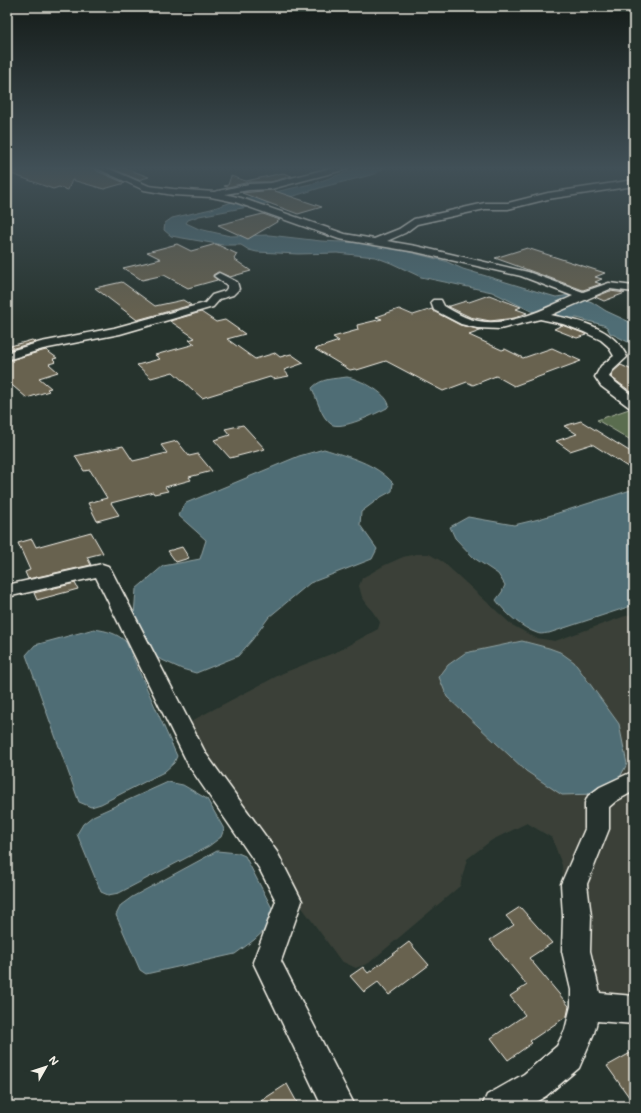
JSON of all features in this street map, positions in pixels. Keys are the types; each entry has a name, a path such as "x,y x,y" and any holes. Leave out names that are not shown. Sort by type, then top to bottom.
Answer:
{"street":[{"path":"293,219 344,237 416,248 524,274 582,297"},
{"path":"376,242 402,232 414,222 428,219"},
{"path":"7,356 41,346 116,331 209,305 216,297 229,293 233,289 233,284 219,276"},
{"path":"437,302 438,308 469,324 500,326 541,315 609,286 634,289"},
{"path":"541,315 582,327 604,337 613,345 620,357 606,369 602,377 606,383 634,404"},
{"path":"7,591 102,570 197,760 268,860 289,901 266,962 339,1106"},
{"path":"498,1106 535,1085 568,1057 579,1033 586,1006 586,990 576,951 577,916 574,884 597,829 597,803 608,794 634,780"},
{"path":"586,1006 634,1010"}],"shaded area":[{"path":"416,554 429,554 443,562 512,625 536,638 555,641 634,613 634,1028 613,1021 569,972 562,865 552,838 527,823 492,840 467,859 460,886 369,963 356,968 341,961 250,836 187,740 190,723 197,718 283,673 336,652 378,629 380,622 362,597 359,586 362,578 403,557"}],"green space":[{"path":"629,409 634,411 634,442 597,420"}],"water":[{"path":"171,219 191,219 186,223 199,229 230,236 269,235 321,241 363,243 385,246 445,261 463,269 556,297 571,295 592,302 606,311 634,324 634,345 610,333 607,327 603,325 577,318 550,317 531,311 492,292 421,277 375,257 337,253 298,254 257,252 249,250 241,245 223,245 171,236 164,230 165,223"},
{"path":"347,377 365,383 378,391 387,400 389,405 387,408 368,417 343,425 336,426 331,424 322,412 312,388 319,382"},
{"path":"324,449 352,458 370,466 378,470 393,483 392,491 381,497 361,512 360,525 377,549 372,559 310,583 269,617 238,656 196,673 182,669 151,655 134,616 136,589 163,566 200,559 206,540 178,515 186,503 299,456"},
{"path":"634,489 634,605 549,633 540,634 531,631 514,620 504,610 496,600 505,585 498,574 474,558 455,538 450,527 468,517 514,525 539,519"},
{"path":"94,629 112,633 119,636 126,642 177,756 174,763 164,772 101,804 91,807 79,802 26,655 35,645"},
{"path":"522,641 560,652 574,662 619,724 627,764 619,779 595,794 562,795 526,771 447,697 439,677 448,665 465,653"},
{"path":"168,782 183,785 207,799 224,829 221,837 209,846 119,893 108,895 101,892 77,834 83,824 93,816"},
{"path":"217,851 238,853 245,856 275,914 267,928 235,954 146,974 140,970 116,915 121,905 132,897"}],"building":[{"path":"243,219 280,220 248,239 218,225"},
{"path":"177,244 191,251 216,244 237,254 234,259 251,271 230,277 218,272 213,275 217,280 188,288 164,275 142,280 123,268 161,259 147,252"},
{"path":"527,248 605,273 595,277 602,279 595,282 601,284 583,290 495,258"},
{"path":"122,282 155,306 183,300 191,305 137,320 95,288"},
{"path":"610,291 625,293 604,301 595,297"},
{"path":"489,295 521,307 516,309 527,313 515,318 490,321 470,317 447,306 466,301 469,302"},
{"path":"399,309 413,315 432,309 433,311 460,325 483,330 469,335 502,350 505,349 523,358 552,348 581,361 514,386 496,376 473,385 467,382 443,391 386,361 357,370 350,370 315,349 339,341 333,337 358,330 357,325 382,319 376,317"},
{"path":"201,312 216,322 225,320 245,334 227,339 255,359 275,353 280,357 291,354 304,363 284,370 289,376 273,379 270,377 202,398 173,372 151,378 137,365 160,359 155,355 195,344 189,340 195,338 170,321"},
{"path":"562,325 586,335 577,338 554,329"},
{"path":"32,340 35,342 7,350 7,347"},
{"path":"46,350 57,358 53,359 56,362 49,364 58,372 39,378 51,388 47,389 49,391 27,398 7,381 7,361"},
{"path":"621,365 634,371 634,394 611,377 613,372"},
{"path":"581,421 634,454 634,471 592,444 570,451 556,441 577,434 564,426"},
{"path":"243,425 265,449 230,458 214,440 230,435 225,429"},
{"path":"177,441 189,456 198,454 212,471 189,477 191,480 165,487 168,491 154,494 153,492 111,503 119,515 97,521 88,503 107,498 90,470 84,471 75,456 123,446 133,461 167,453 161,445"},
{"path":"91,532 103,553 87,557 91,565 28,579 25,572 30,570 18,543 32,539 36,547"},
{"path":"182,547 189,558 176,562 168,551"},
{"path":"75,583 78,589 37,600 34,593"},
{"path":"520,907 552,943 529,958 569,1006 567,1016 530,1041 532,1043 508,1060 491,1038 525,1015 510,996 527,985 490,940 514,925 506,916"},
{"path":"409,942 429,965 389,995 378,982 364,992 350,976 363,967 368,973"},
{"path":"634,1051 634,1104 607,1066"},
{"path":"287,1084 299,1106 253,1106"}]}
